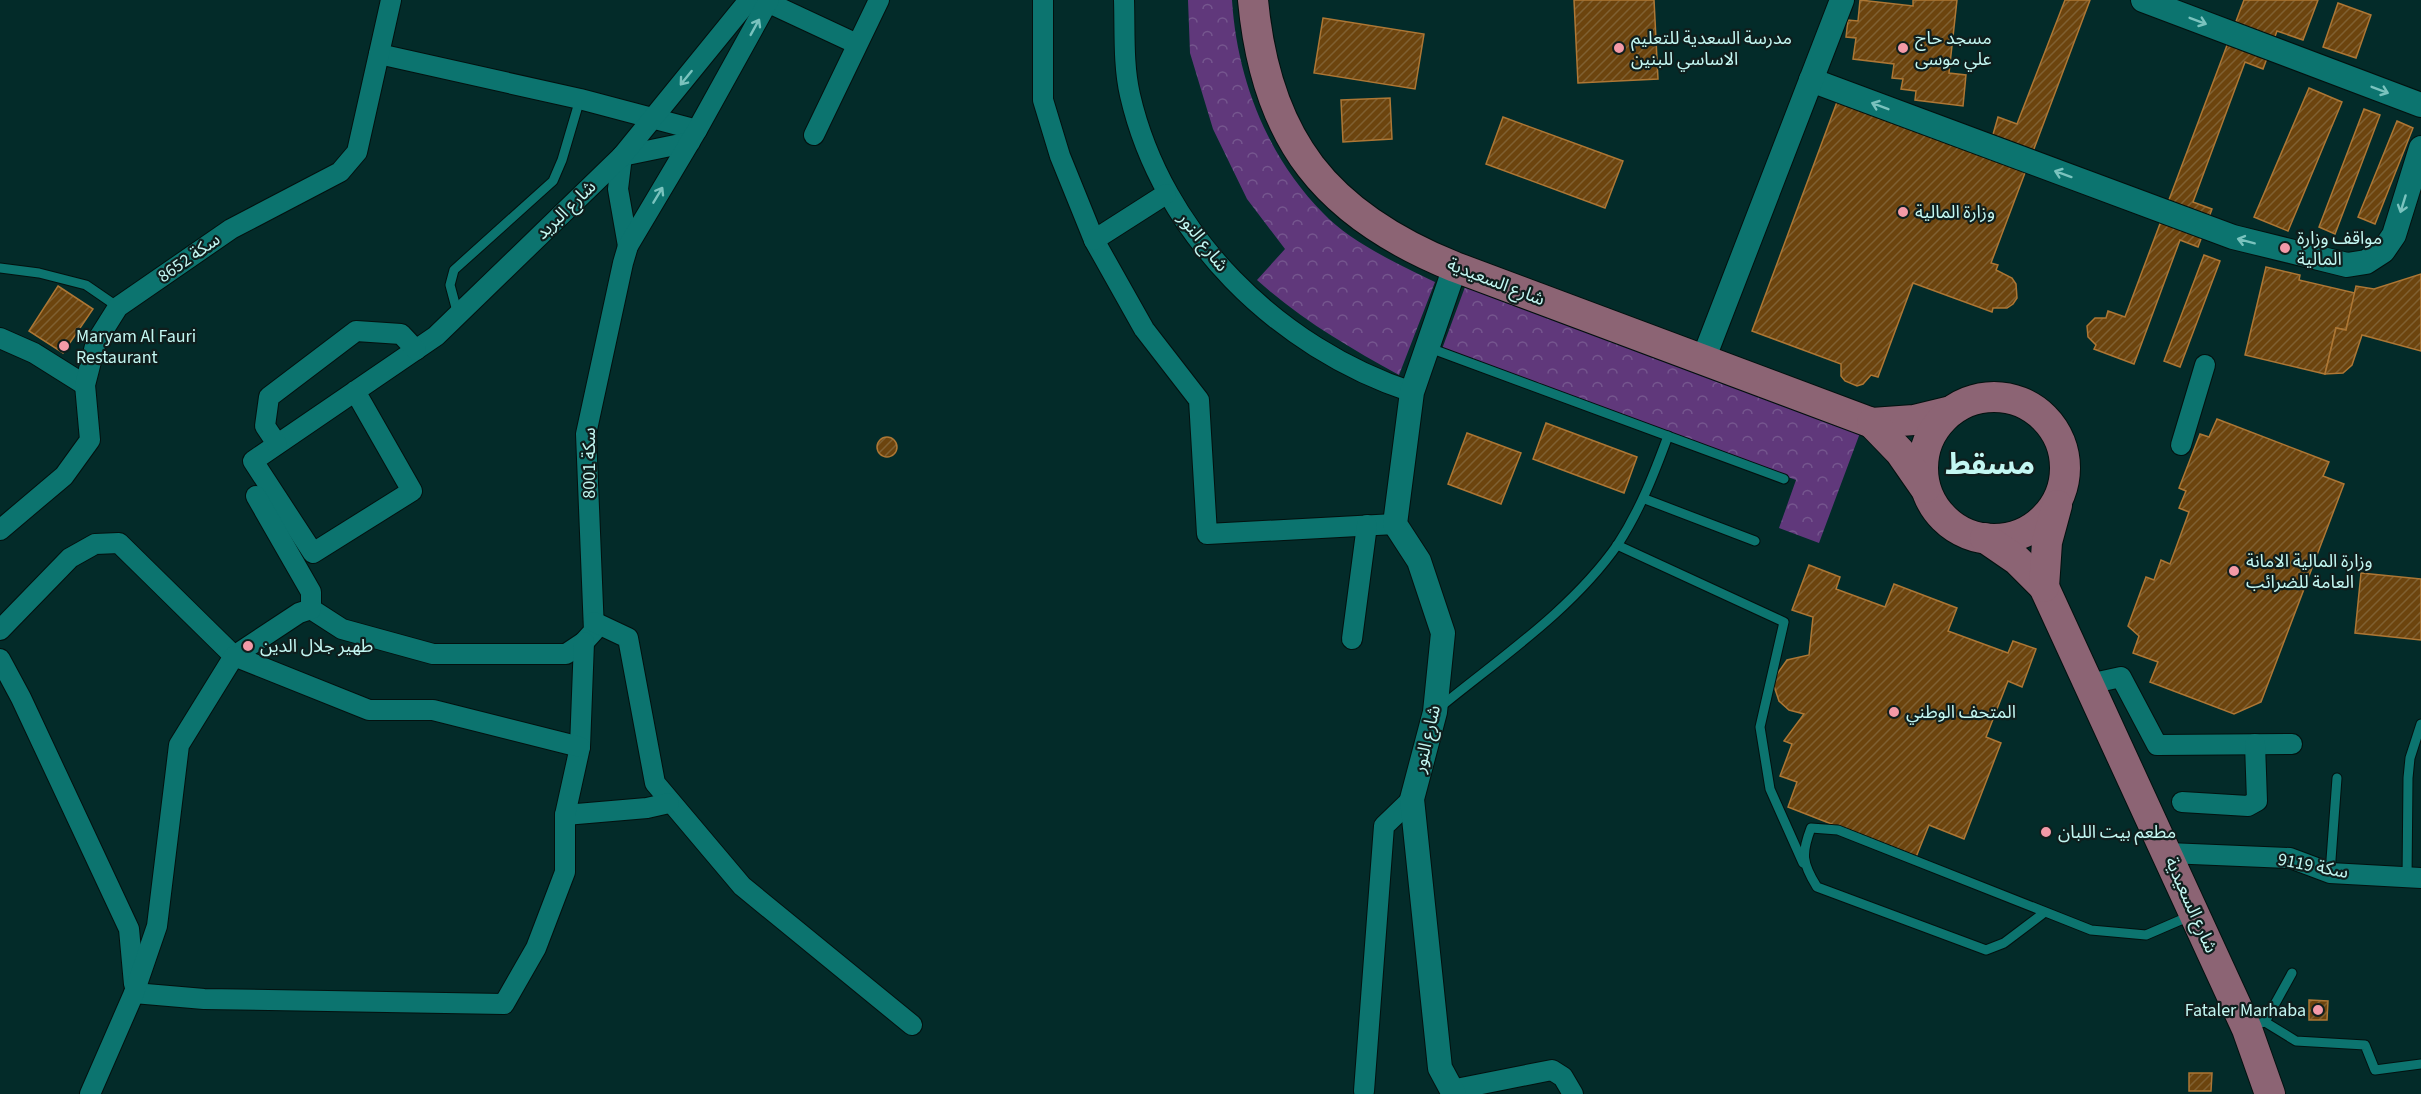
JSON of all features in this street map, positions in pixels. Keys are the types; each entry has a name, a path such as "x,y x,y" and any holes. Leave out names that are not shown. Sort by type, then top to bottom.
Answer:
{"main road":[{"name":"شارع السعيدية","path":"1253,0 1260,55 1269,90 1282,123 1321,180 1346,206 1378,230 1412,250 1455,267 1872,423 1914,420 1951,411"},
{"path":"1985,398 2018,402 2033,409 2053,430 2061,448 2065,467 2061,492 2049,513 2031,529 2009,537 1972,536 1948,523 1935,507 1925,489 1923,460 1932,433 1951,411 1973,400 1985,398"},
{"name":"شارع السعيدية","path":"1872,423 1900,452 1925,489"},
{"name":"شارع السعيدية","path":"2044,587 2047,542 2061,492"},
{"name":"شارع السعيدية","path":"1985,538 2017,560 2044,587 2195,914 2256,1025 2270,1094"}],"street":[{"name":"سكة 8652","path":"0,530 64,476 90,440 85,385 96,342 118,307 231,229 340,172 357,152 391,0"},
{"name":"شارع البريد","path":"355,391 412,491 313,553 253,460 436,336 622,156 749,0"},
{"path":"814,135 879,0"},
{"path":"1043,0 1043,100 1060,156 1094,240 1144,329 1199,400 1207,534 1395,524 1412,392 1455,267"},
{"name":"شارع النور","path":"1124,0 1129,94 1166,194 1195,236 1234,282 1319,349 1378,381 1412,392"},
{"path":"1703,360 1842,0"},
{"path":"2143,0 2421,105"},
{"path":"769,2 857,44"},
{"name":"سكة 8001","path":"584,642 594,631 586,434 628,246 769,2"},
{"path":"379,54 580,99 654,119 693,136"},
{"path":"1811,80 2233,237 2347,264 2366,262 2383,251 2394,235 2421,148"},
{"path":"628,246 618,189 622,156 693,136"},
{"path":"1094,240 1166,194"},
{"path":"277,444 265,426 269,397 357,331 400,334 416,350"},
{"path":"0,338 34,353 85,385"},
{"path":"2181,445 2205,365"},
{"path":"256,496 311,592 311,609"},
{"name":"شارع النور","path":"1395,524 1419,561 1443,633 1435,712 1413,799 1440,1068 1452,1092"},
{"path":"1352,639 1367,525"},
{"path":"0,630 70,558 95,544 119,543 234,656 369,710 433,710 580,747"},
{"path":"311,609 342,629 433,654 566,654 584,642"},
{"path":"90,1094 134,993 157,926 179,745 234,656 299,613 311,609"},
{"path":"594,622 628,638 655,783 669,802 742,886 912,1025"},
{"path":"134,993 204,999 504,1004 536,948 565,872 565,815 580,747 584,642"},
{"path":"0,659 21,698 129,929 134,993"},
{"path":"2089,684 2121,677 2157,745 2292,744"},
{"path":"2182,802 2248,806 2257,801 2255,744"},
{"path":"1364,1091 1384,826 1413,799"},
{"path":"565,815 646,808 669,802"},
{"name":"سكة 9119","path":"2168,854 2290,858 2330,873 2414,878"},
{"path":"1452,1092 1552,1070 1563,1077 1573,1094"}],"lane":[{"path":"458,315 450,285 454,270 553,181 562,160 580,99"},
{"path":"0,268 39,273 86,285 118,307"},
{"path":"1428,347 1784,479"},
{"path":"1435,712 1564,606 1617,545 1645,499 1668,436"},
{"path":"1645,499 1755,541"},
{"path":"1617,545 1784,622 1760,727 1770,789 1805,868 1817,887 1986,950 2004,943 2045,912"},
{"path":"2414,878 2408,778 2410,759 2421,724"},
{"path":"2330,873 2337,778"},
{"path":"1805,868 1804,846 1811,828 1838,830 2091,930 2146,935 2195,914"},
{"path":"2292,973 2256,1025 2296,1041 2365,1045 2375,1070 2421,1064"}],"green space":[{"path":"1188,0 1232,0 1240,59 1258,115 1286,167 1303,191 1334,224 1347,234 1376,252 1435,282 1399,375 1325,332 1257,280 1285,249 1247,199 1213,129 1190,53"},
{"path":"1465,287 1860,433 1819,543 1779,528 1796,480 1442,349"}],"building":[{"path":"1574,0 1654,0 1658,79 1578,83"},
{"name":"مسجد حاج علي موسى","path":"1860,0 1913,6 1913,0 1957,0 1949,73 1966,75 1963,106 1915,100 1916,91 1901,89 1903,79 1892,78 1894,64 1853,59 1856,38 1846,37 1848,20 1858,21"},
{"name":"وزارة المالية","path":"2065,0 2090,0 1991,263 1998,265 1996,270 2012,278 2016,284 2017,298 2013,304 2007,308 1993,308 1992,312 1913,283 1878,377 1871,375 1863,384 1857,386 1845,381 1841,376 1841,364 1752,331 1840,94 1992,138 1998,117 2017,124"},
{"path":"2244,0 2318,0 2303,40 2277,31 2263,69 2245,62 2193,202 2212,209 2198,247 2180,240 2134,364 2094,349 2096,345 2088,337 2087,326 2095,318 2106,318 2108,311 2125,317"},
{"path":"2338,3 2371,15 2356,58 2323,47"},
{"path":"1323,18 1424,34 1415,89 1314,73"},
{"path":"2309,88 2342,102 2288,231 2254,217"},
{"path":"1390,98 1392,139 1343,142 1341,100"},
{"path":"2364,109 2380,115 2335,234 2319,227"},
{"path":"1503,117 1623,161 1605,208 1486,164"},
{"path":"2397,121 2413,128 2375,224 2358,217"},
{"path":"2204,255 2220,261 2180,367 2164,361"},
{"path":"2266,267 2300,275 2299,280 2355,293 2346,330 2336,328 2325,374 2245,355"},
{"path":"2421,274 2421,351 2362,335 2352,365 2343,373 2325,374 2336,328 2346,330 2356,286 2374,289"},
{"path":"58,286 93,309 63,353 29,331"},
{"name":"وزارة المالية الامانة العامة للضرائب","path":"2217,419 2329,462 2323,476 2344,484 2261,702 2234,714 2150,682 2158,662 2133,653 2139,636 2128,626 2146,577 2154,580 2161,560 2170,564 2189,512 2179,508 2186,491 2179,488 2200,434 2209,437"},
{"path":"1546,423 1637,457 1624,493 1533,459"},
{"path":"1467,433 1521,453 1501,504 1448,484"},
{"path":"883,437 891,437 897,443 897,451 891,457 883,457 877,451 877,443"},
{"name":"المتحف الوطني","path":"1809,565 1840,577 1836,589 1885,607 1894,584 1957,608 1948,631 2008,653 2013,641 2036,649 2022,687 2008,681 1986,737 2001,743 1964,839 1929,825 1916,857 1788,807 1797,782 1780,776 1792,744 1784,741 1804,714 1789,710 1779,701 1774,686 1775,677 1787,660 1809,655 1813,617 1792,610"},
{"path":"2361,573 2421,579 2421,640 2355,633"},
{"name":"Fataler Marhaba","path":"2309,1000 2328,1001 2327,1020 2309,1020"},
{"path":"2189,1073 2212,1073 2211,1091 2189,1091"}],"place":[{"name":"مدرسة السعدية للتعليم الاساسي للبنين","path":"1619,48"},
{"name":"مسجد حاج علي موسى","path":"1903,48"},
{"name":"وزارة المالية","path":"1903,212"},
{"name":"َمواقف وزارة المالية","path":"2285,248"},
{"name":"Maryam Al Fauri Restaurant","path":"64,346"},
{"name":"وزارة المالية الامانة العامة للضرائب","path":"2234,571"},
{"name":"طهير جلال الدين","path":"248,646"},
{"name":"المتحف الوطني","path":"1894,712"},
{"name":"مطعم بيت اللبان","path":"2046,832"},
{"name":"Fataler Marhaba","path":"2318,1010"}],"district":[{"name":"مسقط","path":"1990,464"}]}
